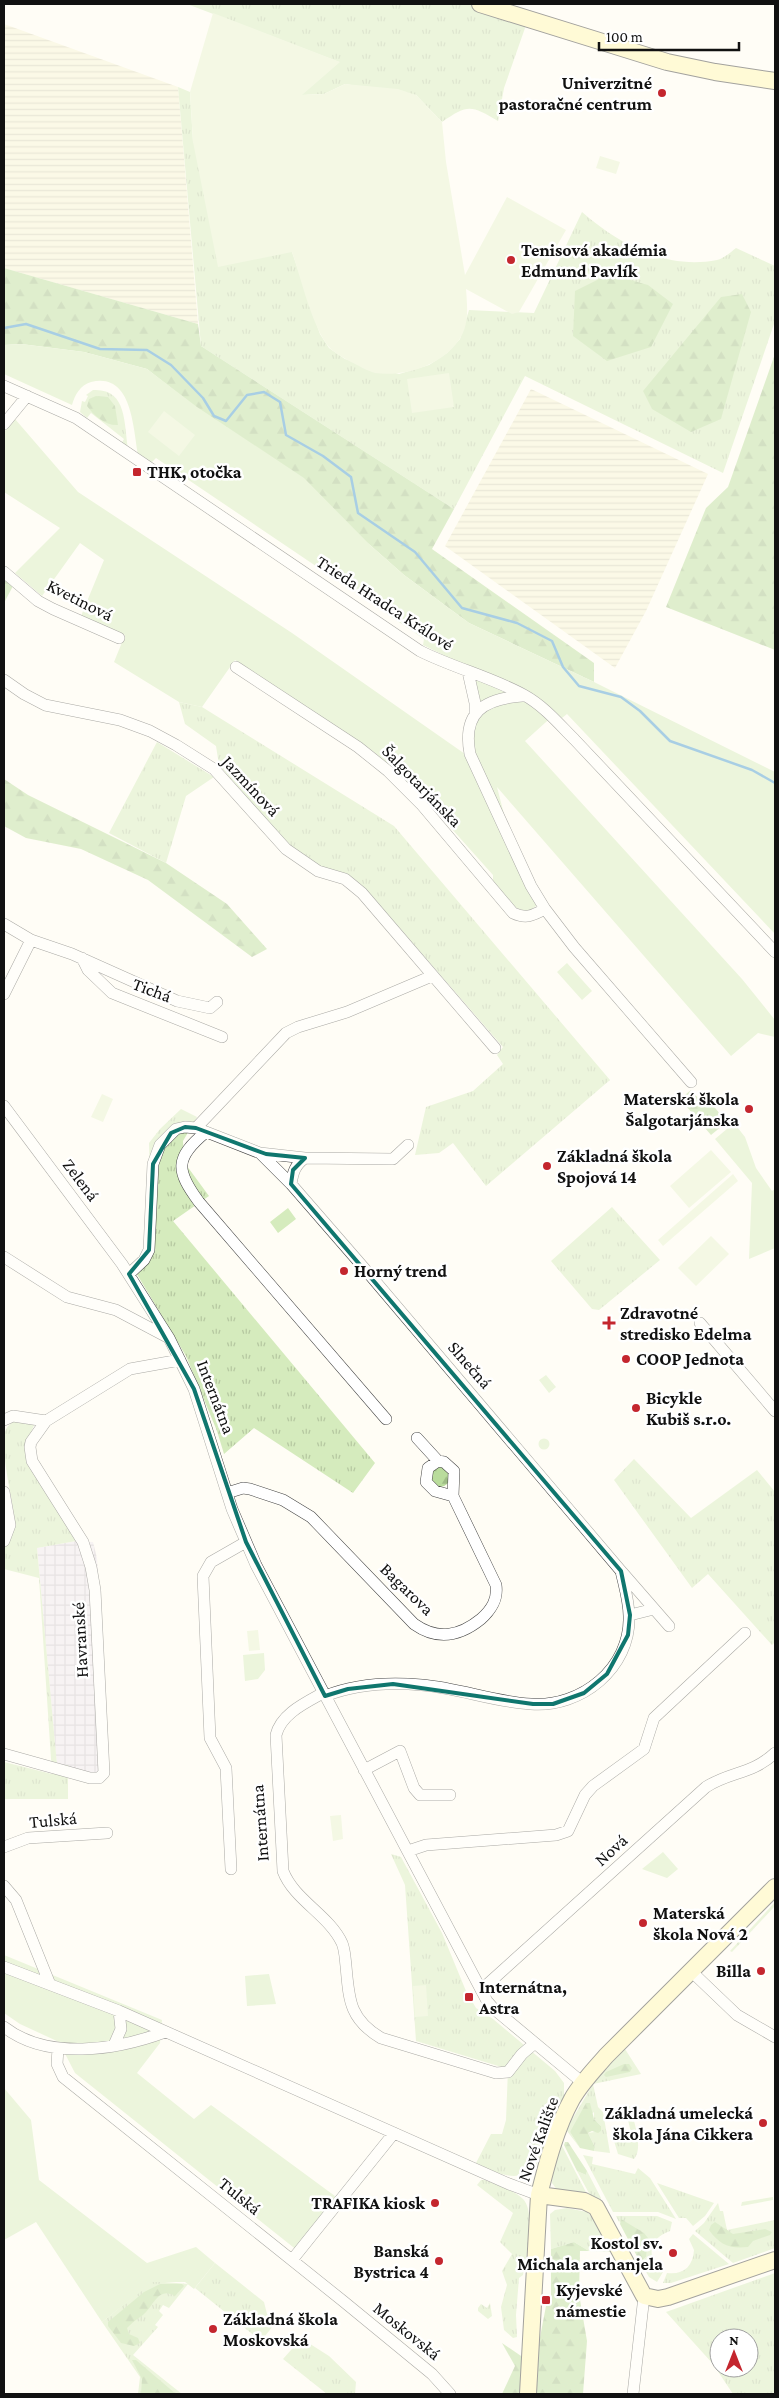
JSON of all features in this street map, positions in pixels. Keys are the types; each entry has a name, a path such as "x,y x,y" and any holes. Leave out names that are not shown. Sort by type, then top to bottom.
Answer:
{"street":[{"path":"480,4 667,62 715,72 775,81"},
{"name":"Trieda Hradca Králové","path":"4,386 76,418 420,651 446,664 525,695 542,707 775,952"},
{"path":"4,424 27,396"},
{"name":"Kvetinová","path":"4,572 38,600 53,609 119,638"},
{"name":"Šalgotarjánska","path":"236,667 358,747 388,771 424,808 513,913 522,917 531,916 544,909"},
{"path":"468,672 474,694 475,714 469,730 470,754 531,886 544,909 574,947 691,1082"},
{"name":"Jazmínová","path":"4,680 24,694 46,705 104,716 135,725 164,738 204,762 220,776 286,849 318,871 346,879 353,884 494,1048"},
{"path":"475,714 490,701 525,695"},
{"name":"Tichá","path":"4,924 31,940 82,958 182,1003 210,1008 217,1002"},
{"path":"4,994 31,940"},
{"name":"Tichá","path":"82,958 88,970 112,993 222,1037"},
{"path":"386,1419 199,1202 185,1183 181,1174 183,1156 201,1130 286,1034 298,1027 347,1012 432,976"},
{"name":"Zelená","path":"4,1106 129,1274"},
{"path":"129,1274 144,1260 149,1250 152,1170 156,1152 166,1138 176,1130 184,1127 201,1130"},
{"name":"Slnečná","path":"201,1130 260,1153 305,1158 393,1159 408,1145"},
{"name":"Slnečná","path":"260,1153 290,1184 669,1626"},
{"path":"290,1184 293,1170 305,1158"},
{"path":"4,1257 67,1297 116,1310 169,1338"},
{"name":"Internátna","path":"129,1274 169,1338 194,1388 227,1492 246,1542 324,1695 481,1990 494,2009 583,2083"},
{"path":"700,1323 775,1411"},
{"name":"Havranské","path":"4,1754 90,1778 99,1778 104,1772 95,1590 91,1567 83,1542 32,1460 30,1447 32,1442 46,1421 130,1369 180,1360"},
{"path":"4,1420 13,1416 46,1421"},
{"name":"Bagarova","path":"227,1492 243,1488 259,1490 304,1511 414,1624 427,1632 443,1636 462,1632 488,1613 497,1595 491,1571 453,1496 454,1471 444,1462 438,1461 418,1438"},
{"path":"438,1461 428,1468 426,1482 434,1491 453,1496"},
{"path":"4,1492 10,1525 4,1541"},
{"name":"Internátna","path":"231,1869 226,1768 210,1738 202,1576 211,1562 246,1542"},
{"name":"Slnečná","path":"324,1695 348,1688 393,1684 424,1685 521,1703 553,1704 584,1693 607,1674 622,1651 628,1635 630,1615 620,1571"},
{"path":"630,1615 654,1609"},
{"path":"408,1851 426,1845 556,1835 568,1831 585,1795 593,1786 644,1749 654,1718 745,1633"},
{"name":"Internátna","path":"324,1695 284,1718 278,1726 276,1735 283,1871 290,1884 336,1933 342,1944 349,1997 355,2014 365,2027 381,2038 496,2073 508,2072 522,2054 535,2043"},
{"path":"364,1770 400,1750 414,1788 420,1795 450,1795"},
{"name":"Nová","path":"481,1990 706,1787 722,1779 750,1771 775,1753"},
{"name":"Tulská","path":"4,1847 28,1838 106,1834"},
{"path":"4,1886 16,1900 49,1982"},
{"name":"Nové Kalište","path":"528,2394 539,2195 560,2128 572,2099 606,2056 775,1887"},
{"path":"4,1967 49,1982 119,2012 509,2184 539,2195 584,2201 596,2206 644,2296 634,2394"},
{"path":"692,1972 736,2014 775,2037"},
{"path":"114,2045 121,2029 119,2012"},
{"path":"4,2028 34,2044 58,2048 114,2045 165,2032"},
{"name":"Tulská","path":"58,2048 57,2064 63,2077 292,2260"},
{"path":"292,2260 394,2133"},
{"name":"Moskovská","path":"292,2260 432,2374 450,2394"},
{"path":"644,2296 658,2299 668,2297 775,2260"}],"highlighted area":[{"path":"185,1127 196,1128 266,1154 305,1158 293,1170 291,1184 621,1571 630,1615 628,1635 607,1674 584,1693 553,1704 533,1704 393,1684 348,1689 325,1696 246,1542 194,1389 129,1274 149,1250 153,1164 171,1133"}],"shaded area":[{"path":"4,24 178,87 198,324 4,268"},
{"path":"531,389 708,474 646,611 615,668 445,546"},
{"path":"76,1541 93,1542 97,1558 109,1756 109,1774 101,1782 57,1766 37,1548"}],"green space":[{"path":"187,4 509,4 531,11 504,88 498,121 482,112 470,109 458,112 442,122 416,95 345,84 324,94 301,95 339,62"},
{"path":"213,13 340,62 302,95 324,94 345,84 398,89 416,95 442,122 446,162 465,275 507,197 566,230 519,312 512,314 466,289 467,314 465,328 459,340 451,349 442,357 422,368 398,373 375,373 351,362 329,347 312,315 292,252 218,267 193,142 190,92"},
{"path":"178,87 190,92 193,142 292,252 320,334 329,348 345,359 399,374 429,365 447,353 460,339 469,310 534,313 582,212 596,224 627,244 661,258 698,262 717,260 736,248 775,266 775,321 723,473 525,376 454,509 201,346"},
{"path":"600,156 620,162 616,174 596,168"},
{"path":"4,268 198,324 201,346 454,509 432,549 594,663 594,682 469,623 404,575 370,545 147,369 84,352 21,344 4,345"},
{"path":"609,274 648,285 673,304 651,347 607,361 573,336 575,291"},
{"path":"742,294 751,312 721,419 691,432 652,409 643,391 721,297"},
{"path":"21,344 84,352 147,369 197,407 304,478 370,545 404,575 469,623 594,682 775,772 775,934 567,714 562,718 556,713 525,741 742,979 775,1020 775,1037 758,1033 731,1056 497,787 506,822 544,900 528,912 516,908 493,881 493,875 426,800 424,801 386,762 370,749 235,660 202,707 179,702 114,662 125,635 81,616 104,560 80,543 42,596 15,573 60,528 4,492 4,432 15,419 78,492 292,633 465,754 463,731 470,710 472,669 423,645 424,639 156,458 151,463 138,454 128,404 123,393 115,385 105,381 87,383 78,391 72,405 4,374 4,345"},
{"path":"775,354 775,650 666,607 706,508 728,487"},
{"path":"449,373 454,407 412,413 407,379"},
{"path":"93,390 104,391 118,401 124,418 128,449 121,444 124,439 91,413 87,418 80,412 82,401 85,402 88,396 86,395"},
{"path":"96,396 108,397 115,406 118,425 109,424 101,420 87,406 89,399"},
{"path":"164,411 195,435 179,456 148,432"},
{"path":"4,579 13,586 4,603"},
{"path":"179,702 202,707 394,826 610,1080 486,1186 453,1143 439,1153 415,1155 426,1107 473,1091 503,1064 497,1055 503,1047 363,886 347,875 318,866 286,842 219,765 216,746 185,724"},
{"path":"157,742 214,777 186,796 166,863 109,833"},
{"path":"4,779 28,795 166,863 227,904 267,949 252,957 148,880 81,849 26,838 4,826"},
{"path":"567,963 592,991 582,1000 557,972"},
{"path":"691,1090 705,1106 710,1102 727,1122 711,1135 680,1099"},
{"path":"102,1094 113,1099 103,1122 91,1117"},
{"path":"181,1109 197,1117 183,1141 184,1162 209,1196 173,1221 375,1463 353,1493 254,1428 224,1454 217,1431 186,1356 132,1266 152,1241 149,1143 160,1129"},
{"path":"734,1123 745,1137 756,1168 772,1191 775,1189 775,1248 749,1259 752,1183 715,1139"},
{"path":"711,1150 731,1172 689,1208 670,1186"},
{"path":"733,1174 738,1181 663,1246 658,1240"},
{"path":"612,1207 660,1260 599,1310 592,1309 551,1261"},
{"path":"288,1208 296,1219 278,1233 270,1222"},
{"path":"711,1236 729,1254 696,1286 678,1268"},
{"path":"546,1375 556,1387 549,1393 539,1380"},
{"path":"16,1420 35,1423 26,1444 28,1465 76,1541 37,1548 57,1765 68,1765 68,1799 4,1799 4,1762 52,1774 39,1578 4,1569 4,1525 15,1523 5,1464 4,1441 7,1428"},
{"path":"544,1438 550,1444 544,1450 538,1444"},
{"path":"634,1459 691,1518 757,1470 775,1492 775,1642 772,1645 708,1574 692,1588 614,1480"},
{"path":"440,1467 447,1470 450,1477 447,1484 440,1487 433,1484 430,1477 433,1470"},
{"path":"258,1630 260,1650 249,1651 247,1631"},
{"path":"264,1653 265,1670 258,1679 245,1681 243,1655"},
{"path":"341,1815 343,1839 333,1841 330,1816"},
{"path":"663,1852 678,1869 667,1878 642,1869"},
{"path":"391,1854 401,1857 442,1933 466,1991 476,2008 493,2019 555,2071 564,2083 564,2097 535,2169 527,2173 513,2176 506,2175 476,2163 491,2134 502,2134 506,2120 508,2069 416,2041 405,1885"},
{"path":"775,1902 775,1906 732,1952 730,1951"},
{"path":"4,1955 162,2020 160,2043 137,2073 194,2119 211,2105 339,2199 298,2251 75,2073 59,2042 20,2024 4,2013"},
{"path":"269,1974 276,2004 247,2006 245,1976"},
{"path":"426,1985 428,2016 415,2017 413,1986"},
{"path":"622,2049 625,2049 641,2074 593,2084"},
{"path":"624,2064 629,2064 632,2068 630,2072 606,2077 604,2075 606,2072"},
{"path":"593,2084 598,2107 603,2112 610,2153 594,2151 595,2147 588,2133 601,2131 601,2126 594,2119 594,2112 570,2132 580,2148 567,2131"},
{"path":"4,2088 31,2120 39,2180 147,2263 196,2247 215,2263 194,2289 185,2282 153,2282 102,2322 36,2222 4,2240"},
{"path":"586,2103 590,2103 594,2119 601,2126 601,2131 598,2133 592,2131 588,2133 595,2147 594,2151 580,2148 570,2132"},
{"path":"630,2106 638,2141 637,2154 634,2159 618,2154 614,2141 632,2137 625,2107"},
{"path":"565,2142 568,2142 587,2171 586,2175 577,2171 564,2145"},
{"path":"561,2144 588,2196 557,2190 552,2183 553,2170"},
{"path":"583,2155 593,2157 592,2164 635,2174 638,2168 650,2178 676,2219 658,2212 613,2212"},
{"path":"577,2171 586,2175 587,2171 601,2198 600,2201 591,2197"},
{"path":"481,2180 515,2193 527,2205 529,2214 530,2224 526,2258 523,2275 519,2278 516,2315 517,2337 513,2338 504,2330 501,2307 507,2285 502,2271 512,2254 500,2242 513,2213 477,2185"},
{"path":"657,2183 714,2203 705,2216 693,2226 686,2218 679,2218"},
{"path":"773,2197 773,2200 741,2206 742,2202"},
{"path":"718,2203 720,2211 723,2211 727,2230 775,2220 775,2248 733,2263 695,2231 704,2223"},
{"path":"567,2208 587,2212 594,2219 613,2252 589,2251 574,2242 551,2249 550,2214 555,2210"},
{"path":"616,2216 657,2216 672,2222 670,2231 658,2238 652,2248 654,2260 663,2272 657,2282 649,2277 640,2262 646,2257 645,2250 648,2244 619,2221 620,2224"},
{"path":"621,2219 644,2233 648,2238 646,2257 640,2262 620,2224"},
{"path":"715,2222 733,2234 765,2229 772,2232 770,2235 753,2241 748,2247 735,2247 721,2242 709,2230"},
{"path":"693,2234 729,2264 671,2283 663,2283 667,2273 678,2273 686,2269 692,2261 694,2250 689,2239"},
{"path":"574,2242 589,2251 580,2251 579,2294 587,2341 583,2394 535,2394 537,2353 546,2306 551,2298 551,2249"},
{"path":"215,2263 264,2302 267,2314 277,2321 261,2341 195,2288"},
{"path":"775,2273 775,2394 733,2394 722,2378 759,2378 759,2328 709,2328 709,2360 666,2312"},
{"path":"153,2281 188,2284 169,2308 163,2305 159,2311 163,2315 155,2325 158,2327 133,2355 182,2394 138,2394 140,2377 102,2322"},
{"path":"160,2284 182,2284 184,2286 175,2296 164,2293 160,2295 143,2315 127,2328 129,2334 138,2338 140,2343 134,2346 121,2343 108,2326 108,2322 144,2292"},
{"path":"490,2303 492,2316 488,2319 478,2311 478,2308 481,2304 487,2308"},
{"path":"299,2341 304,2345 307,2342 329,2356 356,2382 355,2394 327,2394 283,2359"},
{"path":"502,2343 524,2358 523,2394 502,2394 515,2366"},
{"path":"132,2360 136,2360 176,2394 141,2394 142,2379"}],"waterway":[{"path":"4,328 26,324 100,349 147,350 171,365 203,398 214,416 226,421 247,395 264,392 280,402 286,435 323,456 351,477 358,513 415,552 462,608 517,623 552,641 563,667 579,686 621,697 640,711 670,741 752,770 775,783"}],"place":[{"name":"Univerzitné pastoračné centrum","path":"662,93"},
{"name":"Tenisová akadémia Edmund Pavlík","path":"511,260"},
{"name":"THK, otočka","path":"137,472"},
{"name":"Materská škola Šalgotarjánska","path":"749,1109"},
{"name":"Základná škola Spojová 14","path":"547,1166"},
{"name":"Horný trend","path":"344,1271"},
{"name":"Zdravotné stredisko Edelma","path":"609,1323"},
{"name":"COOP Jednota","path":"626,1359"},
{"name":"Bicykle Kubiš s.r.o.","path":"636,1408"},
{"name":"Materská škola Nová 2","path":"643,1923"},
{"name":"Billa","path":"761,1971"},
{"name":"Internátna, Astra","path":"469,1997"},
{"name":"Základná umelecká škola Jána Cikkera","path":"763,2123"},
{"name":"TRAFIKA kiosk","path":"435,2203"},
{"name":"Kostol sv. Michala archanjela","path":"673,2253"},
{"name":"Banská Bystrica 4","path":"439,2261"},
{"name":"Kyjevské námestie","path":"546,2300"},
{"name":"Základná škola Moskovská","path":"213,2329"}]}
